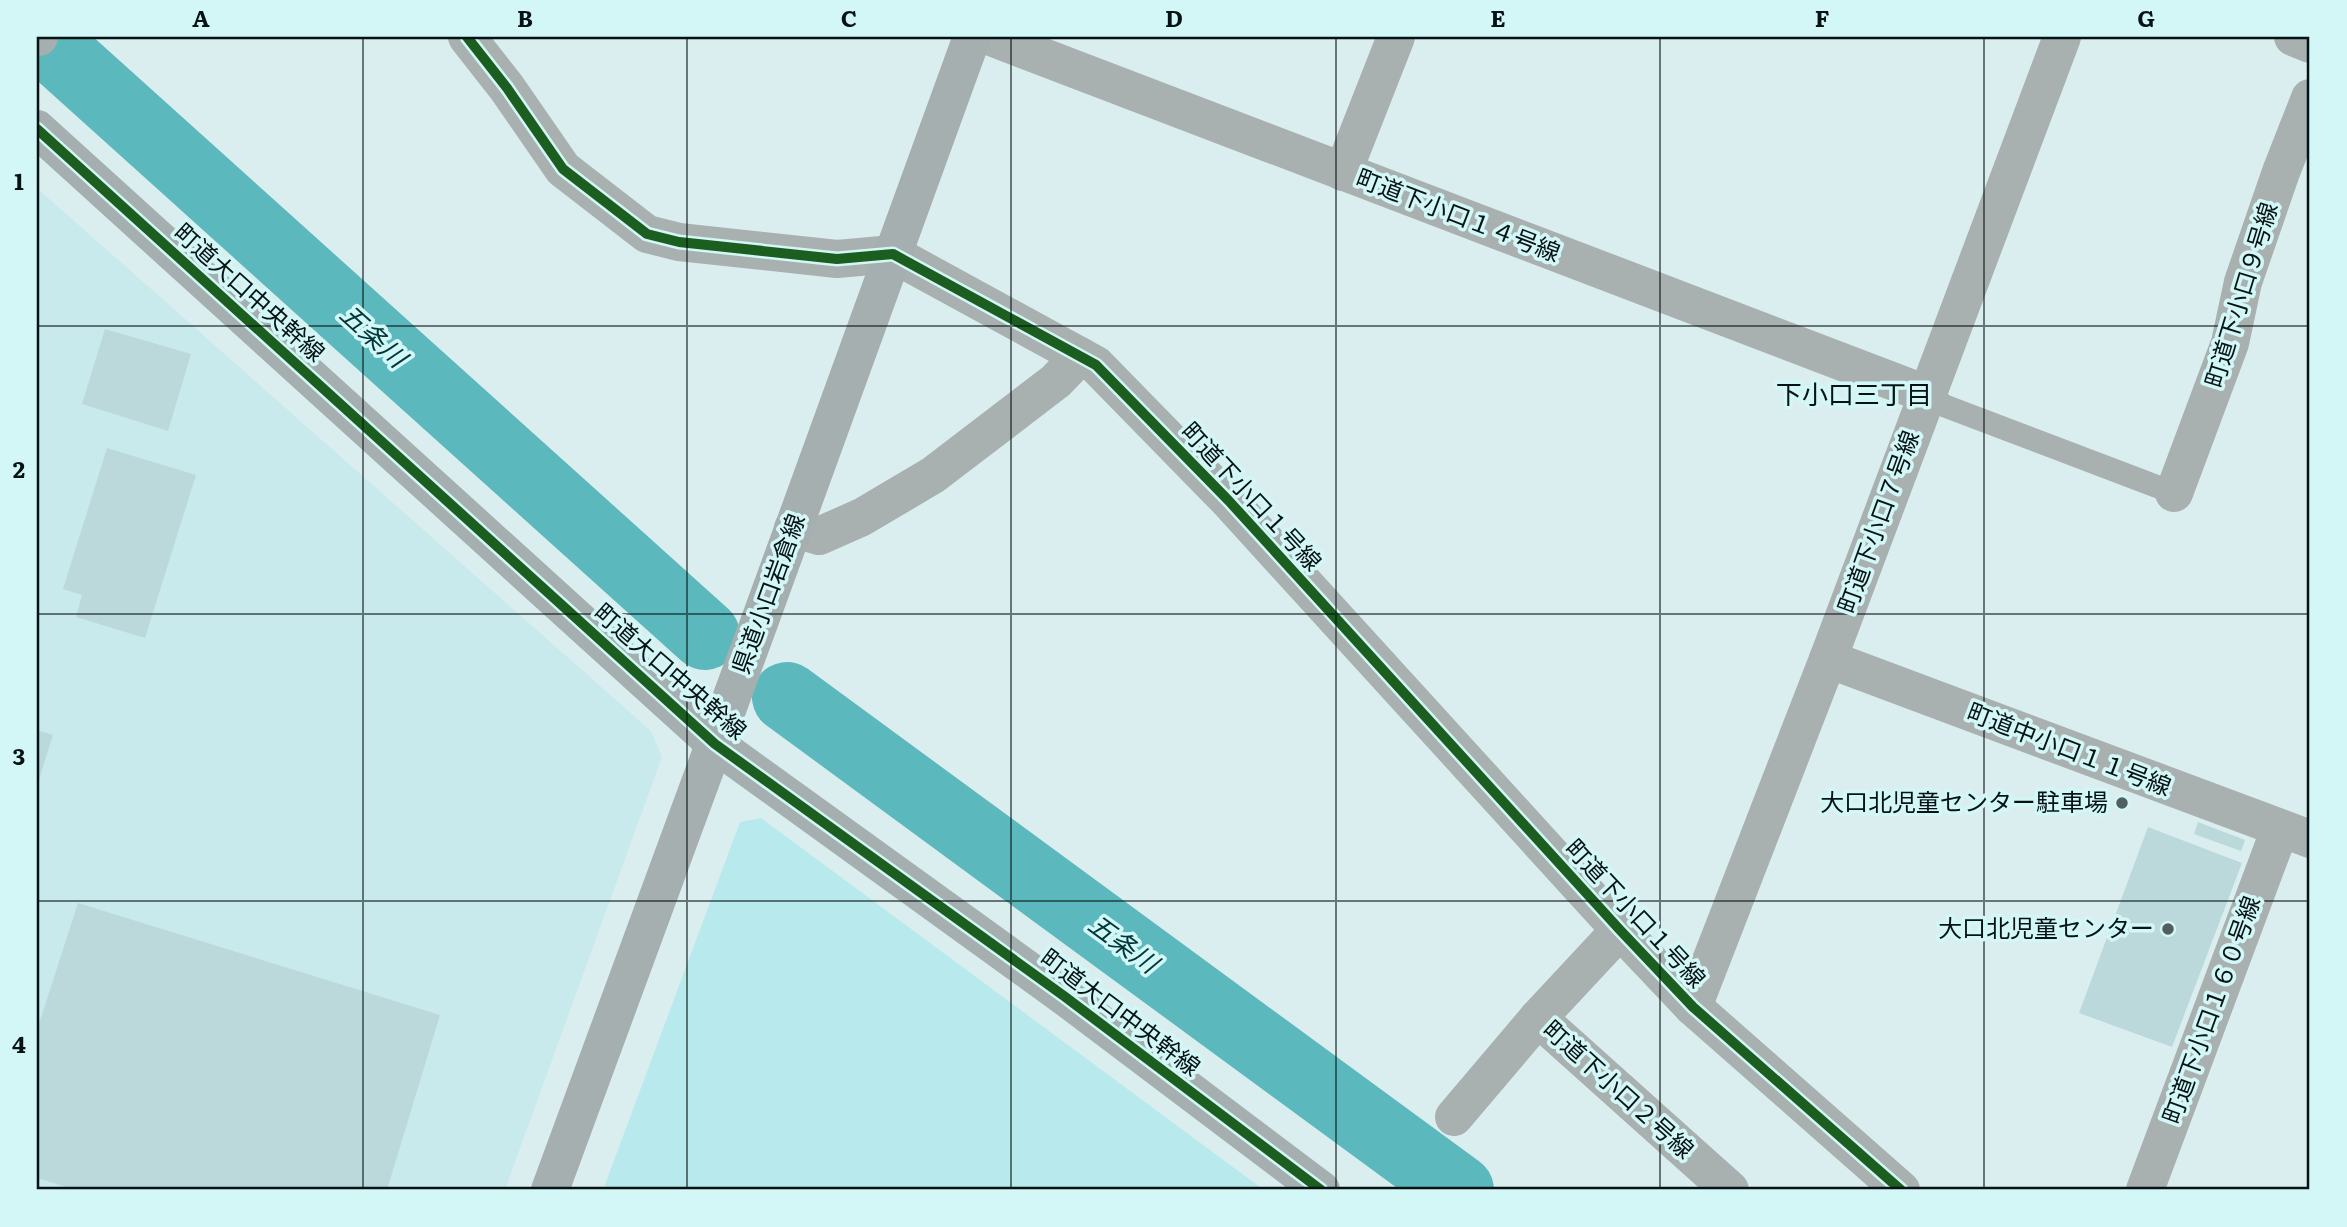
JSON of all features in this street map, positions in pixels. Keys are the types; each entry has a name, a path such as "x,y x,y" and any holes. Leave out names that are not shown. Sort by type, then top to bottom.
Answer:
{"street":[{"path":"467,37 507,88 563,169 647,234 679,243 837,259 892,254"},
{"name":"県道小口岩倉線","path":"550,1190 972,37"},
{"name":"町道下小口１４号線","path":"991,37 1926,394"},
{"path":"1343,172 1395,37"},
{"name":"町道下小口７号線","path":"1693,1007 1828,659 2062,37"},
{"path":"2293,37 2310,44"},
{"name":"町道下小口９号線","path":"2174,493 2230,343 2243,282 2310,98"},
{"name":"町道大口中央幹線","path":"37,129 715,744 1064,996 1321,1190"},
{"name":"町道下小口１号線","path":"892,254 1096,365 1228,501 1693,1007 1901,1190"},
{"path":"793,528 819,536 862,517 933,475 1056,382 1080,356"},
{"name":"町道中小口１１号線","path":"1828,659 2295,834"},
{"name":"町道下小口１６０号線","path":"2146,1190 2295,834"},
{"path":"1454,1117 1538,1018 1620,930"},
{"name":"町道下小口２号線","path":"1538,1018 1730,1190"}],"lane":[{"path":"1926,394 1945,406 2174,493"}],"shaded area":[{"path":"37,188 651,731 662,757 505,1190 37,1190"},
{"path":"761,818 1264,1190 603,1190 740,822"}],"building":[{"path":"105,329 191,354 168,431 82,404"},
{"path":"107,448 196,475 145,638 76,617 82,595 63,589"},
{"path":"37,730 53,735 37,786"},
{"path":"2198,822 2245,840 2241,851 2194,834"},
{"path":"2148,827 2242,863 2172,1047 2079,1013"},
{"path":"78,903 440,1015 387,1190 76,1190 37,1178 37,1030"}],"waterway":[{"name":"五条川","path":"41,37 705,635"},
{"name":"五条川","path":"787,697 1459,1190"}],"cycle path":[{"path":"467,37 507,88 563,169 647,234 679,242 837,259 893,254 1096,365 1229,501 1693,1007 1901,1190"},
{"path":"37,129 715,744 1064,996 1321,1190"}],"place":[{"name":"大口北児童センター駐車場","path":"2122,803"},
{"name":"大口北児童センター","path":"2168,929"}],"district":[{"name":"下小口三丁目","path":"1854,395"}]}
